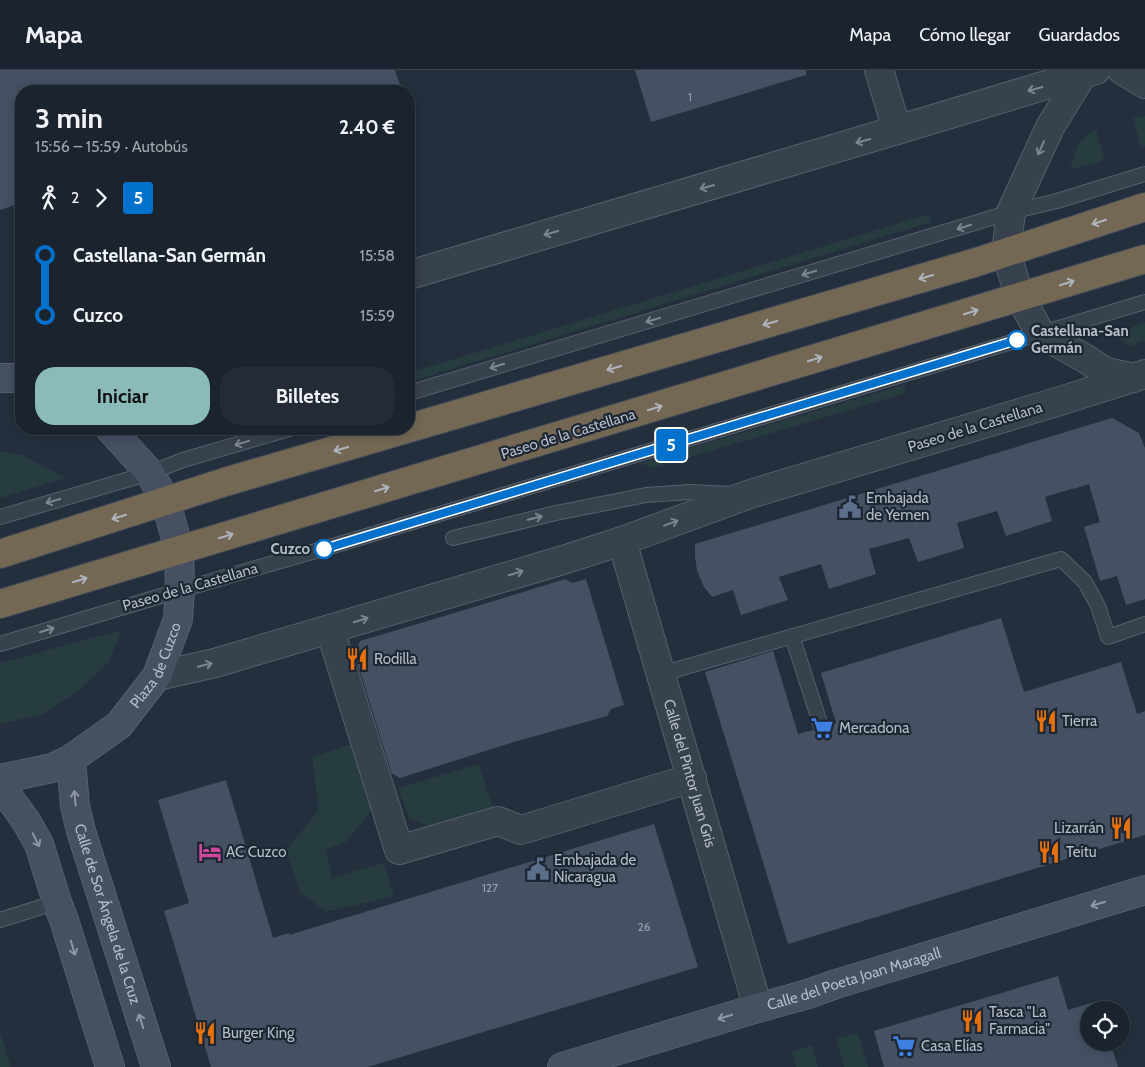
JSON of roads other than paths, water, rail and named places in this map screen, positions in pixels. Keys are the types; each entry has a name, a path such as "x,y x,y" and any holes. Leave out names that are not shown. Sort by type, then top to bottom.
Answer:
{"highway":[{"path":"415,426 1006,253 1145,207"},
{"name":"Paseo de la Castellana","path":"0,604 1145,259"},
{"path":"0,554 225,482 385,435"}],"main road":[{"path":"0,378 15,378"},
{"name":"Plaza de Cuzco","path":"0,780 52,768 71,759 119,725 157,676 178,619 180,589 179,550 166,502 150,473 115,435"},
{"name":"Calle de Sor Ángela de la Cruz","path":"71,759 75,806 81,832 156,1067"},
{"path":"0,785 26,821 38,844 110,1067"},
{"name":"Calle del Poeta Joan Maragall","path":"562,1067 613,1060 758,1008 1145,890"}],"street":[{"path":"879,70 898,130"},
{"path":"1122,70 1145,84"},
{"path":"415,272 1089,72"},
{"path":"1040,333 1020,297 1006,253 1011,212 1050,127 1089,72"},
{"name":"Paseo de la Castellana","path":"1040,333 1106,372 1141,378"},
{"name":"Paseo de la Castellana","path":"157,676 215,663 622,541 750,494 1141,378"},
{"name":"Calle del Pintor Juan Gris","path":"622,541 758,1008"},
{"path":"330,629 399,850 498,821 521,830 692,778"}],"lane":[{"path":"415,391 1011,212 1057,201 1145,174"},
{"name":"Paseo de la Castellana","path":"0,644 1145,302"},
{"path":"0,517 150,473 183,460 268,435"},
{"path":"454,538 556,513 646,495 689,492 750,494"},
{"path":"661,674 1061,559 1085,582 1098,606 1108,637 1145,624"},
{"path":"792,636 821,726"},
{"path":"0,920 56,902"}],"place":[{"name":"Castellana-San Germán","path":"1017,340"},
{"name":"Embajada de Yemen","path":"850,507"},
{"name":"Cuzco","path":"324,549"},
{"name":"Rodilla","path":"357,659"},
{"name":"Tierra","path":"1046,721"},
{"name":"Mercadona","path":"822,728"},
{"name":"Lizarrán","path":"1121,828"},
{"name":"AC Cuzco","path":"210,852"},
{"name":"Teitu","path":"1049,852"},
{"name":"Embajada de Nicaragua","path":"538,869"},
{"name":"Tasca \"La Farmacia\"","path":"972,1021"},
{"name":"Burger King","path":"205,1033"},
{"name":"Casa Elías","path":"904,1046"}]}
